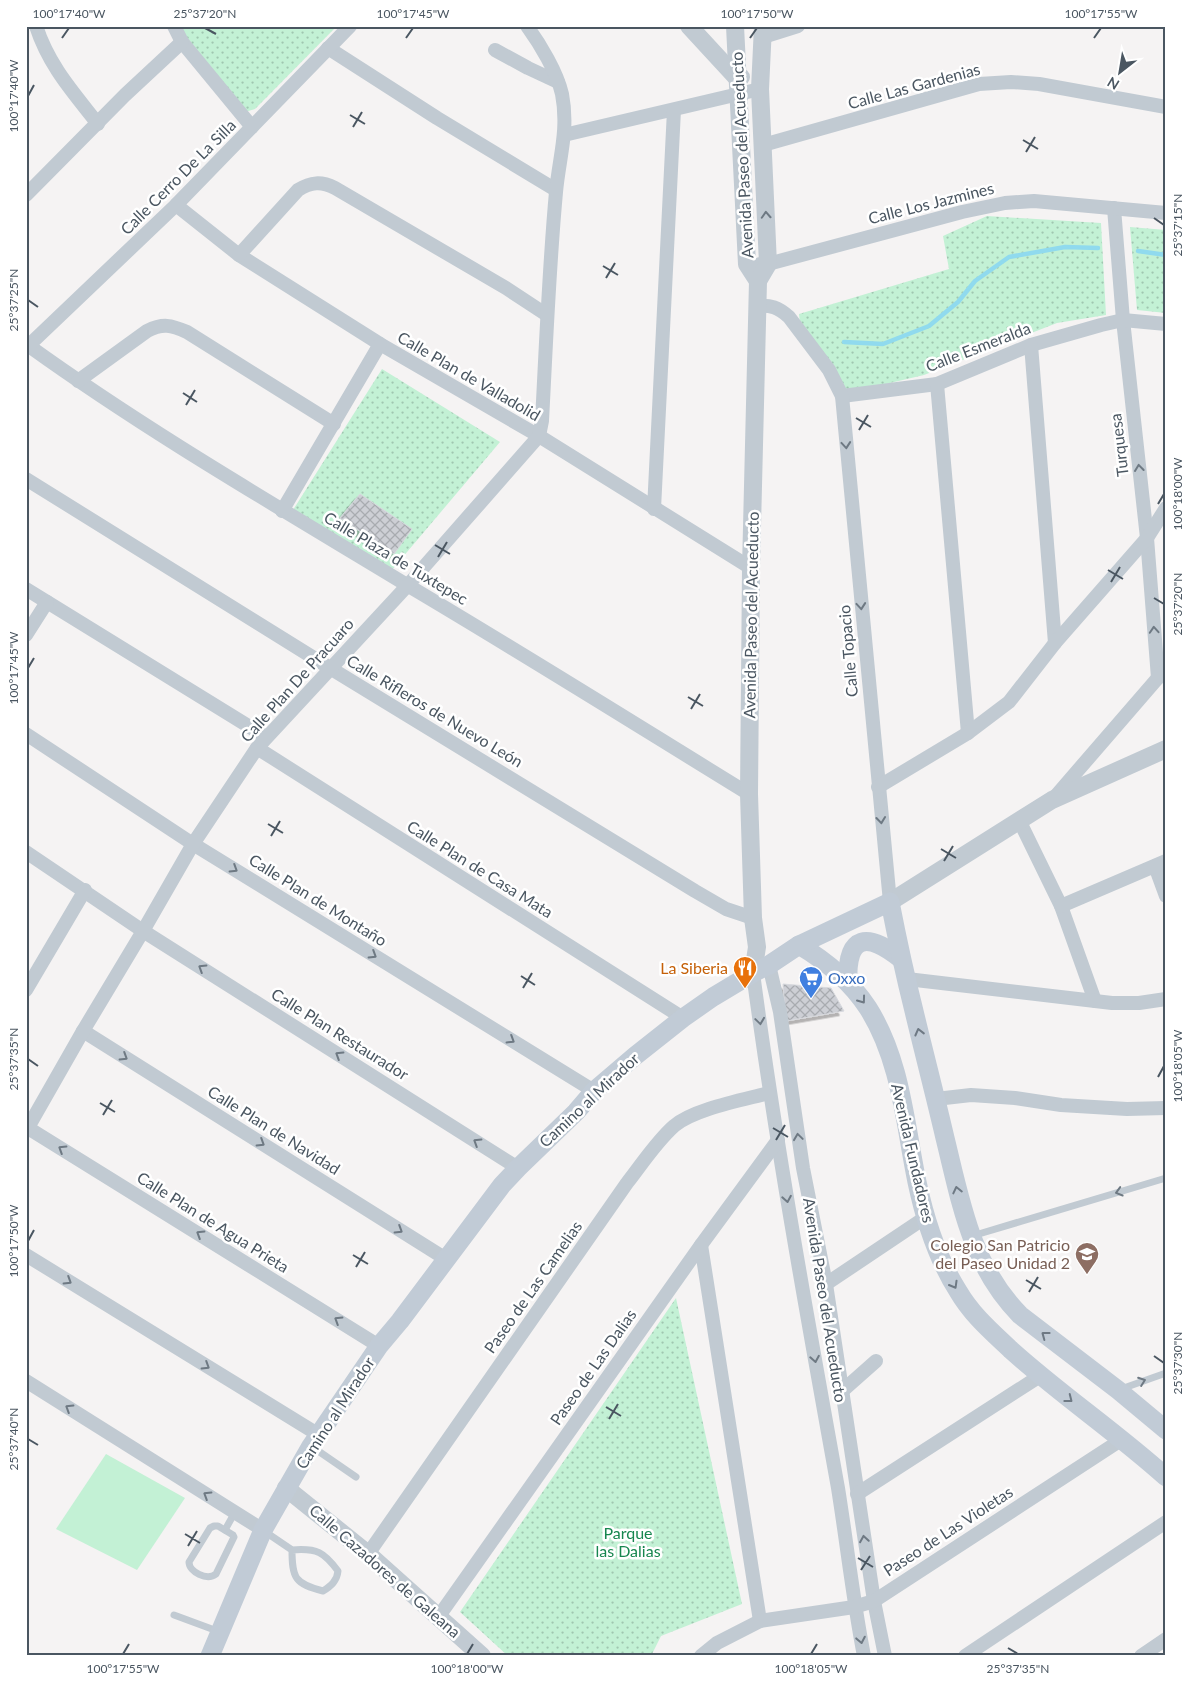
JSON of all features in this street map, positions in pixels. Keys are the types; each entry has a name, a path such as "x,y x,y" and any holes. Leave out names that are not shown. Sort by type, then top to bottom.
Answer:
{"main road":[{"name":"Camino al Mirador","path":"210,1656 262,1530 315,1441 379,1346 518,1168 576,1112 594,1091 635,1056 713,997 799,945 890,902"},
{"name":"Avenida Fundadores","path":"890,902 901,959 908,979 914,1011 964,1216 986,1269 1010,1304 1039,1331 1118,1390 1166,1430"},
{"path":"848,982 849,958 854,947 858,944 869,942 876,944 901,959"},
{"name":"Avenida Fundadores","path":"799,945 819,958 848,982 876,1022 888,1049 903,1103 926,1217 943,1266 969,1309 1040,1376 1166,1477"}],"street":[{"path":"36,26 42,46 54,68 98,124"},
{"path":"174,26 182,42 252,128"},
{"name":"Calle Cerro De La Silla","path":"28,347 176,205 350,26"},
{"path":"527,26 537,40 558,82 562,94 564,135 556,190 542,421 539,436"},
{"path":"689,26 736,77 760,83"},
{"path":"732,30 763,31 798,26"},
{"name":"Avenida Paseo del Acueducto","path":"732,30 738,95 747,264 758,281"},
{"name":"Avenida Paseo del Acueducto","path":"763,31 760,83 768,264 758,281 757,306 751,568 749,794 752,918 761,969 769,1093 838,1492 854,1607 864,1656"},
{"path":"26,195 125,95 182,42"},
{"path":"328,48 437,118 556,190"},
{"path":"495,50 558,82"},
{"name":"Calle Las Gardenias","path":"763,145 978,84 1011,82 1038,84 1166,107"},
{"path":"564,135 738,95 760,83"},
{"path":"654,509 674,110"},
{"path":"239,254 298,190 315,182 324,183 506,288 547,315"},
{"name":"Calle Los Jazmines","path":"747,264 768,264 990,205 1034,201 1166,213"},
{"name":"Calle Plan de Valladolid","path":"176,205 239,254 380,344 539,436 751,568"},
{"name":"Turquesa","path":"1114,208 1122,320 1162,673"},
{"path":"757,306 770,306 783,311 789,317 829,370 842,396"},
{"name":"Calle Esmeralda","path":"842,396 938,384 1031,345 1075,331 1122,320 1166,324"},
{"path":"78,381 147,331 157,326 166,325 187,332 334,424"},
{"path":"282,511 380,344"},
{"path":"1031,345 1055,643"},
{"name":"Calle Plaza de Tuxtepec","path":"28,347 282,511 408,585 749,794"},
{"path":"938,384 968,733"},
{"name":"Calle Topacio","path":"842,396 890,902"},
{"name":"Calle Plan De Pracuaro","path":"27,1129 193,844 262,743 408,585 539,436"},
{"name":"Calle Rifleros de Nuevo León","path":"26,479 330,668 718,905 752,918"},
{"path":"878,787 968,733 1009,702 1055,643 1147,538 1166,508"},
{"name":"Calle Plan de Casa Mata","path":"26,589 684,1018"},
{"path":"26,634 47,602"},
{"path":"1052,800 1162,673"},
{"name":"Calle Plan de Montaño","path":"26,734 193,844 594,1091"},
{"name":"Camino al Mirador","path":"890,902 1052,800 1166,749"},
{"path":"1019,820 1061,906 1095,1001"},
{"name":"Calle Plan Restaurador","path":"26,852 85,890 143,931 518,1168"},
{"path":"1061,906 1160,863 1166,896"},
{"path":"26,990 85,890"},
{"name":"Avenida Paseo del Acueducto","path":"761,969 780,1012 803,1168 826,1284 857,1494 885,1656"},
{"path":"908,979 1112,1003 1139,1003 1166,999"},
{"name":"Calle Plan de Navidad","path":"83,1031 446,1259"},
{"name":"Paseo de Las Camelias","path":"368,1554 627,1183 658,1144 675,1125 691,1116 769,1093"},
{"path":"936,1099 972,1095 1015,1098 1061,1105 1127,1109 1166,1108"},
{"name":"Calle Plan de Agua Prieta","path":"27,1129 379,1346"},
{"name":"Paseo de Las Dalias","path":"439,1616 701,1245 778,1140"},
{"path":"782,1173 803,1168"},
{"path":"826,1284 926,1217"},
{"path":"701,1245 760,1622"},
{"path":"26,1255 315,1441"},
{"path":"841,1392 876,1361"},
{"path":"857,1494 1040,1376"},
{"path":"26,1381 262,1530"},
{"name":"Paseo de Las Violetas","path":"701,1656 717,1643 760,1622 854,1607 874,1601 1121,1440"},
{"name":"Calle Cazadores de Galeana","path":"286,1488 368,1554 482,1656"},
{"path":"965,1656 1166,1522"},
{"path":"1141,1656 1166,1639"}],"lane":[{"path":"971,1236 1166,1178"},
{"path":"1118,1390 1166,1373"},
{"path":"315,1441 356,1478"},
{"path":"226,1530 235,1512"},
{"path":"218,1526 226,1530 234,1538 216,1574 212,1577 207,1577 191,1569 189,1562 210,1528 218,1526"},
{"path":"262,1530 292,1550 307,1549 318,1551 328,1558 338,1572 332,1585 323,1591 308,1587 296,1578 292,1568 292,1550"},
{"path":"174,1615 220,1632"}],"green space":[{"path":"178,26 337,26 255,109 245,112"},
{"path":"987,216 1101,223 1106,315 1057,323 924,375 839,395 801,332 799,314 949,269 943,236"},
{"path":"1130,227 1166,230 1166,313 1137,310"},
{"path":"382,369 500,442 391,571 293,510"},
{"name":"Parque las Dalias","path":"676,1298 742,1604 661,1636 651,1656 508,1656 460,1612"},
{"path":"106,1454 185,1498 137,1570 56,1529"}],"building":[{"path":"360,494 412,529 394,554 340,518"},
{"name":"Oxxo","path":"783,984 831,988 844,1011 786,1021"}],"waterway":[{"path":"844,342 883,344 929,326 958,302 975,281 1009,257 1065,247 1098,248"},
{"path":"1138,251 1166,255"}],"place":[{"name":"La Siberia","path":"745,989"},
{"name":"Oxxo","path":"811,999"},
{"name":"Colegio San Patricio del Paseo Unidad 2","path":"1087,1275"}]}
